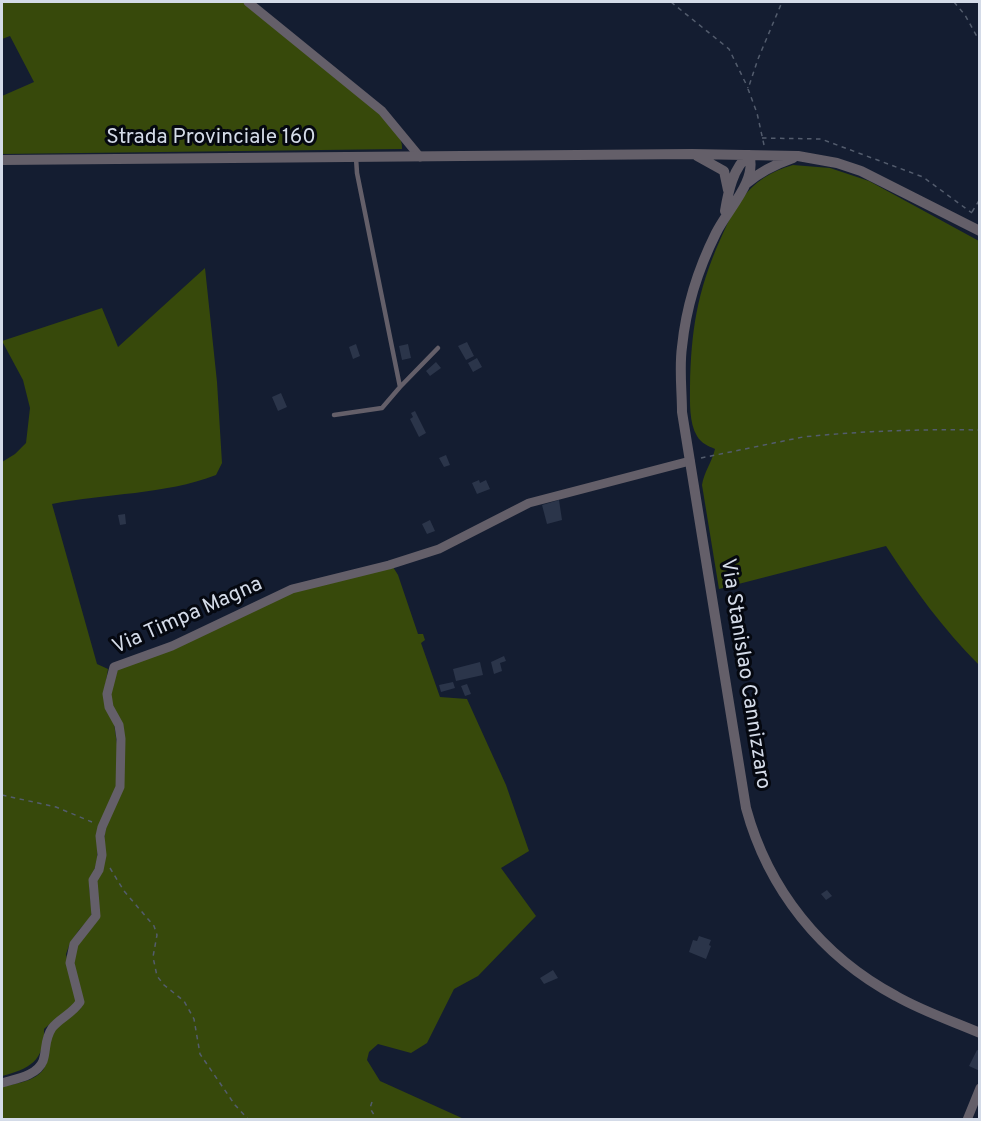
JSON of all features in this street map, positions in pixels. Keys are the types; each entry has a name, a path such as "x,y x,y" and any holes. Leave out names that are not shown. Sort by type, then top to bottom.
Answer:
{"street":[{"path":"248,2 382,111 420,157"},
{"path":"692,154 724,171 729,190"},
{"name":"Strada Provinciale 160","path":"2,160 692,154 798,156 819,158 861,171 980,231"},
{"path":"747,184 751,171 748,155"},
{"path":"724,217 729,190 743,160 748,155"},
{"path":"724,217 747,184 757,174 798,156"},
{"name":"Via Stanislao Cannizzaro","path":"724,217 700,265 690,298 681,348 682,412 740,776 753,831 779,888 811,930 848,964 897,997 980,1034"},
{"name":"Via Timpa Magna","path":"2,1083 36,1070 43,1060 44,1046 49,1032 57,1022 72,1013 80,1002 70,963 74,944 96,916 93,880 99,870 102,855 100,836 120,787 122,739 119,725 109,707 107,694 114,667 171,646 292,589 389,565 439,549 529,504 690,461"},
{"path":"967,1119 980,1088"}],"lane":[{"path":"356,158 357,173 400,387"},
{"path":"334,415 382,408 438,348"}],"path":[{"path":"671,2 729,49 748,89 765,155"},
{"path":"748,89 782,2"},
{"path":"954,2 965,15 980,42"},
{"path":"762,138 821,139 923,177 972,213"},
{"path":"966,224 980,199"},
{"path":"975,208 980,211"},
{"path":"690,461 812,436 910,429 980,430"},
{"path":"2,795 56,807 102,827"},
{"path":"102,855 124,891 154,926 157,935 153,957 157,976 164,985 184,1001 194,1019 200,1054 235,1105 249,1119"},
{"path":"372,1102 370,1108 374,1115 373,1119"}],"green space":[{"path":"2,2 243,2 385,118 399,136 402,149 2,154 2,96 34,82 10,36 2,39"},
{"path":"793,165 830,168 869,181 979,241 979,665 930,608 886,546 719,589 702,485 715,449 697,436 690,412 691,367 697,312 712,259 738,205 746,194 764,178 777,170"},
{"path":"205,268 217,382 222,463 216,475 196,482 156,490 52,504 97,664 108,669 104,694 117,733 117,786 98,835 97,862 89,885 92,913 70,943 66,954 76,1001 44,1029 42,1049 34,1062 2,1076 2,462 26,443 30,408 23,380 2,341 102,308 118,347"},
{"path":"393,567 398,575 418,634 423,634 425,640 421,643 440,697 467,699 506,785 529,851 501,868 536,916 478,976 454,989 427,1043 411,1053 378,1044 369,1052 367,1060 380,1081 464,1119 2,1119 2,1087 26,1081 40,1074 46,1064 53,1033 62,1022 81,1008 73,962 75,949 99,917 95,893 106,827 123,786 110,695 118,668 293,592"}],"building":[{"path":"467,342 474,356 466,360 458,346"},
{"path":"356,344 360,356 353,359 349,347"},
{"path":"408,344 411,358 402,360 399,346"},
{"path":"477,358 482,367 473,372 468,363"},
{"path":"436,362 441,368 430,376 426,371"},
{"path":"281,393 287,407 278,411 272,397"},
{"path":"415,411 426,433 419,437 410,419 413,417 411,413"},
{"path":"446,455 450,465 444,467 439,458"},
{"path":"479,480 480,483 486,480 490,489 477,494 472,483"},
{"path":"559,500 562,520 547,524 542,505"},
{"path":"125,514 126,524 120,525 118,515"},
{"path":"430,520 435,531 427,534 422,524"},
{"path":"504,656 506,661 500,663 502,671 494,674 491,662"},
{"path":"480,662 483,675 456,681 453,669"},
{"path":"453,682 455,688 441,692 439,685"},
{"path":"467,684 471,694 465,696 461,686"},
{"path":"827,890 832,896 826,900 821,894"},
{"path":"699,936 711,940 706,959 689,952 693,940 697,941"},
{"path":"553,970 558,978 544,984 540,978"},
{"path":"977,1050 980,1051 980,1071 969,1066"}]}
